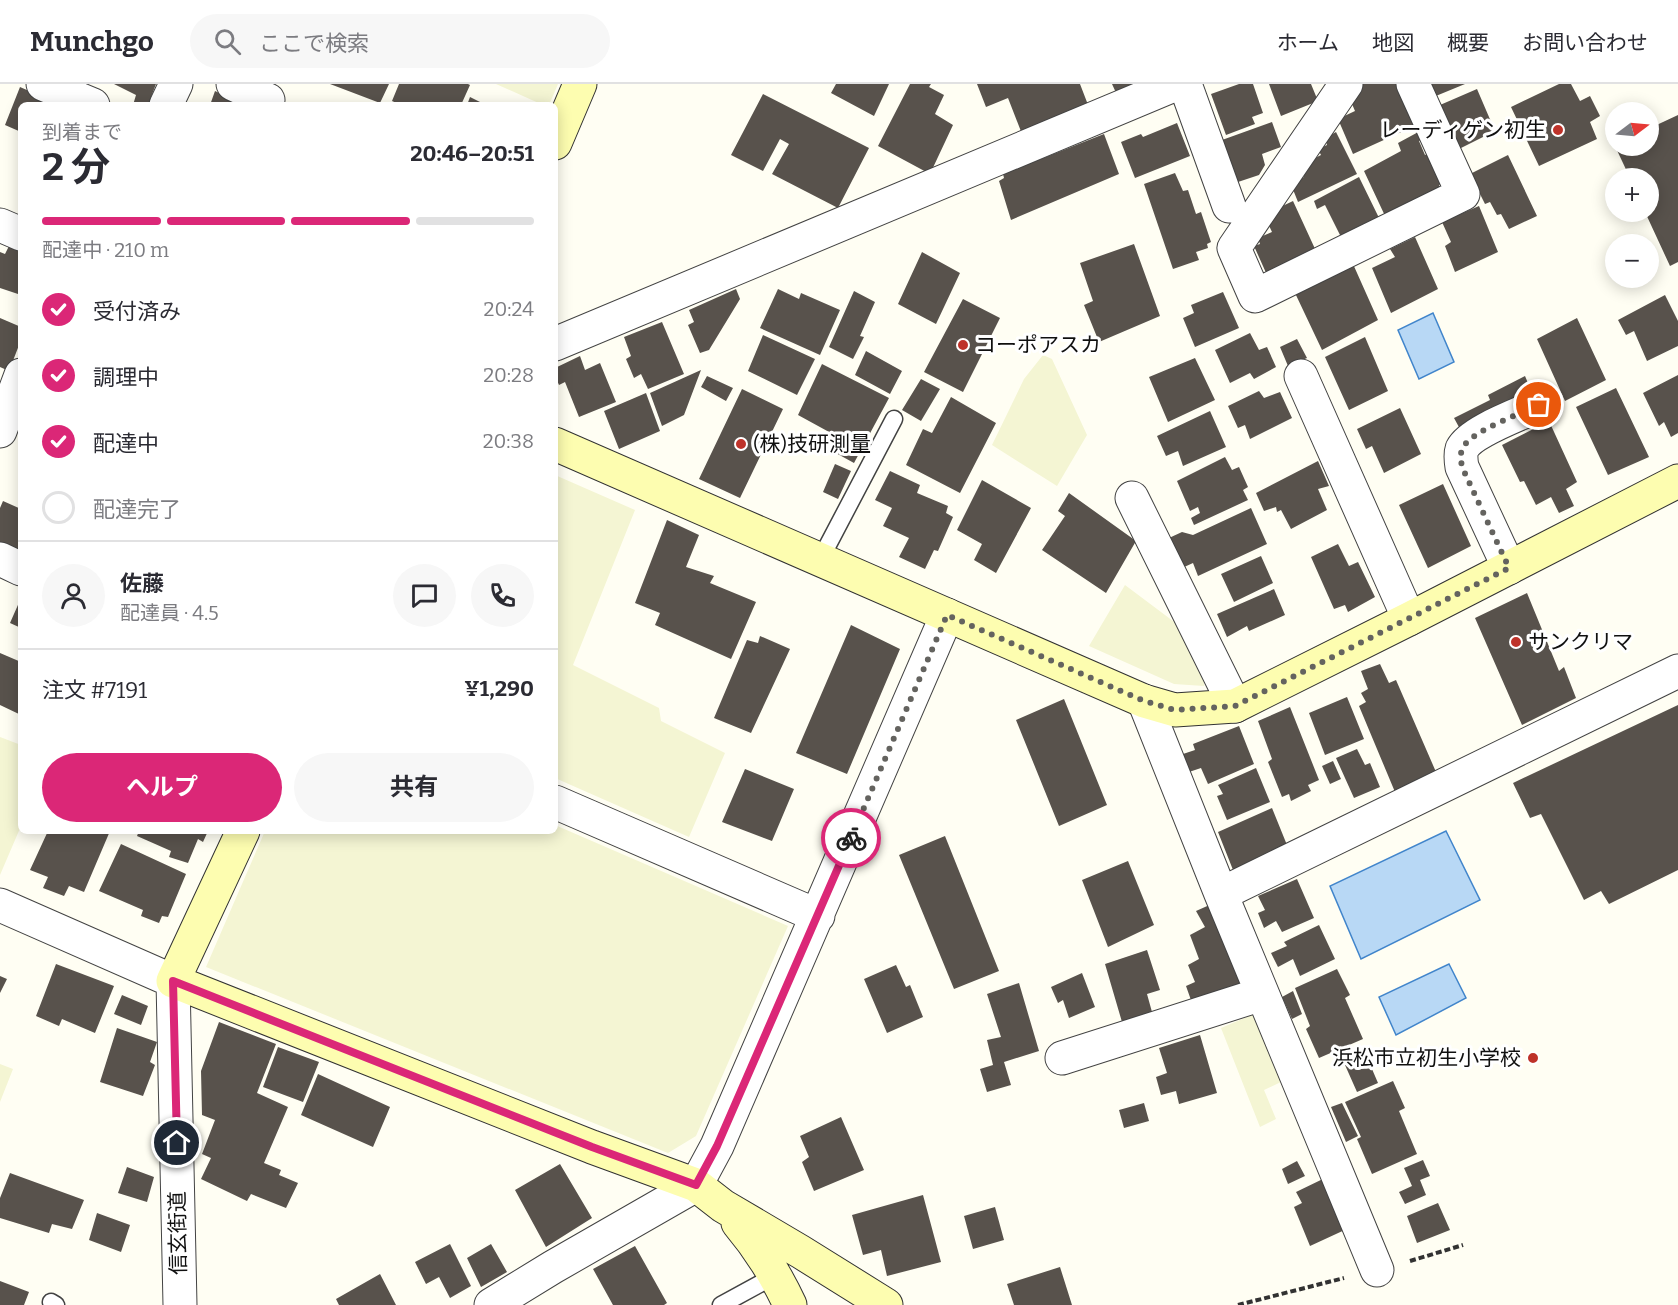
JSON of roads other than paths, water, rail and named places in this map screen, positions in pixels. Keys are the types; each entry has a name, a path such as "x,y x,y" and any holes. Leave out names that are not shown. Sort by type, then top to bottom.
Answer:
{"street":[{"path":"43,84 86,102"},
{"path":"167,102 176,84"},
{"path":"233,84 270,102"},
{"path":"558,136 580,84"},
{"path":"558,343 1176,84"},
{"path":"1185,84 1229,206"},
{"path":"1346,84 1234,248 1255,296 1463,194 1413,84"},
{"path":"0,225 18,233"},
{"path":"1301,376 1409,620"},
{"path":"0,431 18,383"},
{"path":"1509,568 1462,467 1462,448 1477,435 1539,405"},
{"path":"558,445 1144,701 1175,710 1235,706 1409,620 1678,481"},
{"path":"1132,498 1235,706"},
{"path":"0,559 18,568"},
{"path":"491,1305 696,1185 717,1146 947,615"},
{"path":"1221,894 1678,671"},
{"path":"1144,701 1221,894 1377,1270"},
{"path":"558,803 818,916"},
{"path":"173,981 242,834"},
{"path":"0,905 173,981 581,1143 696,1185 723,1206 886,1305"},
{"name":"信玄街道","path":"173,981 180,1305"},
{"path":"1062,1058 1262,994"},
{"path":"723,1206 757,1245 776,1275 790,1305"}],"lane":[{"path":"820,560 894,419"},
{"path":"722,1305 776,1275"}],"water":[{"path":"1433,313 1454,362 1419,379 1398,330"},
{"path":"1446,831 1480,900 1361,959 1330,886"},
{"path":"1449,964 1466,998 1396,1035 1379,997"}],"place":[{"name":"レーディゲン初生","path":"1558,130"},
{"name":"コーポアスカ","path":"963,345"},
{"name":"(株)技研測量","path":"741,444"},
{"name":"サンクリマ","path":"1516,642"},
{"name":"浜松市立初生小学校","path":"1533,1058"}]}
